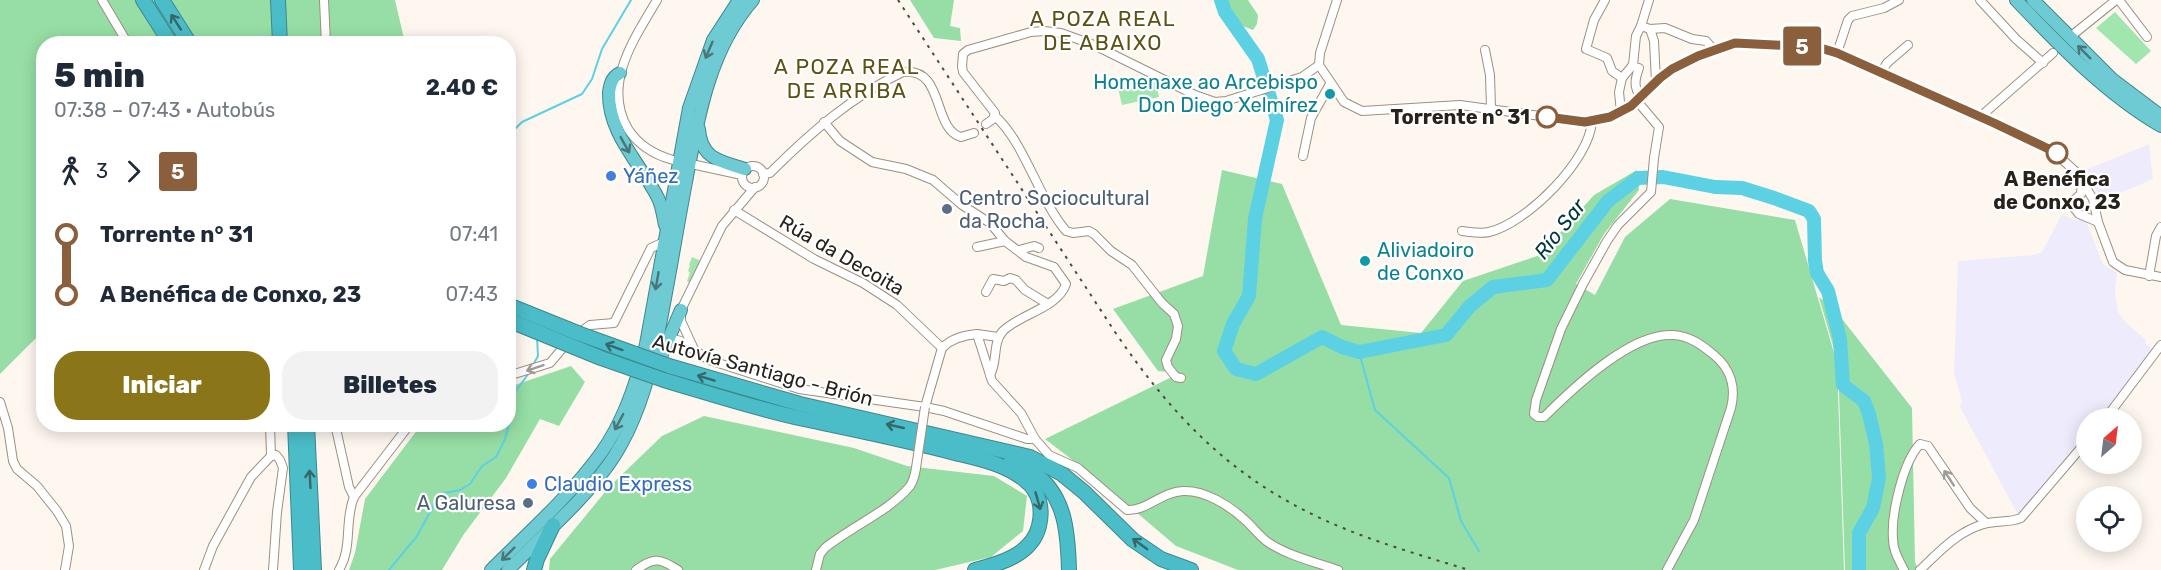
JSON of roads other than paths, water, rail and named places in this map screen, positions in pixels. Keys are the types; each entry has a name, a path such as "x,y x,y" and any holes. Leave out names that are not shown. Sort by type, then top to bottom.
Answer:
{"highway":[{"path":"143,0 166,36"},
{"path":"162,0 185,36"},
{"path":"271,0 273,36"},
{"path":"278,0 280,36"},
{"path":"644,391 665,236 689,108 698,77 713,40 739,0"},
{"path":"491,570 557,505 602,452 646,368 699,114 718,56 738,20 753,0"},
{"path":"2016,0 2113,93 2161,126"},
{"path":"2033,0 2086,54 2126,90 2161,116"},
{"path":"2072,56 2085,76 2103,92 2161,135"},
{"path":"620,73 612,80 610,89 611,117 624,144 660,201 665,236"},
{"path":"2126,90 2145,97 2161,107"},
{"path":"699,114 700,138 705,150 718,160 744,172"},
{"name":"Autovía Santiago - Brión","path":"516,307 667,373 801,418 935,447"},
{"path":"508,570 593,484 615,455 644,391 651,383 681,310"},
{"name":"Autovía Santiago - Brión","path":"516,323 601,358 1013,453"},
{"path":"296,432 306,530 314,570"},
{"path":"306,570 307,432"},
{"path":"935,447 983,459 1011,471 1028,482 1040,503 1038,529 1027,547 1010,559 975,570"},
{"path":"935,447 956,449 1004,460 1032,472 1045,484 1063,512 1068,536 1069,570"},
{"path":"1013,453 1043,471 1064,494 1077,536 1077,570"},
{"path":"1013,453 1030,457 1062,474 1133,540 1161,559 1191,570"},
{"path":"534,570 553,525"},
{"path":"301,570 306,530"},
{"path":"306,530 322,570"}],"street":[{"path":"102,0 123,36"},
{"path":"324,0 326,36"},
{"path":"657,0 632,43 620,73 618,102 628,128 646,148 673,160"},
{"path":"1336,0 1320,53 1319,65 1344,102 1362,111 1451,105 1491,108 1570,121 1592,121 1621,112 1639,99 1656,82 1683,63 1735,43 1817,47 1837,53 2054,151 2072,166 2095,203 2094,209 2109,255 2116,265 2125,270 2161,277"},
{"path":"1605,0 1594,20 1586,49 1607,58 1612,71 1622,78"},
{"path":"1837,53 1848,20 1852,16 1884,8 1899,0"},
{"path":"1980,0 2016,39 2043,63"},
{"path":"2075,33 2117,0 2147,37"},
{"path":"1621,112 1618,92 1622,78 1632,66 1636,36 1641,26 1645,2"},
{"path":"1641,26 1650,29 1665,28 1692,39 1706,41 1714,50"},
{"path":"1650,29 1654,41 1656,82"},
{"path":"1181,378 1176,377 1168,367 1166,360 1176,339 1178,326 1174,314 1162,303 1132,265 1111,251 1094,234 1085,231 1070,233 1063,227 1009,132 995,116 992,106 963,72 963,56 968,50 1037,31 1053,31 1081,39 1207,100 1221,102 1306,75 1319,65"},
{"path":"1881,73 1887,63 1908,45"},
{"path":"1485,50 1490,75 1491,108"},
{"path":"1980,117 2053,53"},
{"path":"1632,66 1639,68 1635,85 1639,99 1659,127 1653,183 1649,196 1618,225 1607,241 1565,320 1536,400 1536,416 1544,417 1559,400 1630,346 1650,338 1675,334 1698,342 1717,358 1732,380 1733,401 1694,520 1667,570"},
{"path":"763,174 770,173 803,139 824,122 878,86 906,71 922,76 929,83 952,133 961,137 974,133"},
{"path":"1303,156 1311,118 1330,84"},
{"path":"986,124 995,116"},
{"path":"1462,231 1480,233 1497,229 1545,198 1567,174 1587,143 1592,121"},
{"path":"824,122 840,141 872,162 906,169 933,180 962,205 990,223 1005,241 1026,257 1054,267 1066,284 1063,291 1048,304 1011,324 998,337 994,369 990,375"},
{"path":"695,351 681,321 681,310 722,226 734,210 763,181 763,174 756,166 744,172 696,165"},
{"path":"744,172 746,185 755,187"},
{"path":"2081,194 2082,180"},
{"path":"2090,195 2081,194 2075,198 2073,206 2077,212 2098,222"},
{"path":"2085,215 2094,209"},
{"name":"Rúa da Decoita","path":"734,210 814,259 863,283 897,304 942,348"},
{"path":"2149,276 2156,236 2161,227"},
{"path":"516,374 550,363 572,338 590,326 614,323 651,248 665,236"},
{"path":"977,247 1005,241"},
{"path":"1019,250 1034,246 1039,248"},
{"path":"986,292 993,279 1004,281 1010,278 1048,304"},
{"path":"977,334 992,381 1021,413 1035,439 1049,455 1078,468 1127,510 1136,510 1166,494 1184,491 1201,493 1244,519 1267,542 1292,554 1338,570"},
{"path":"816,570 820,554 825,548 884,508 904,492 914,478 925,406 942,348 947,343 966,335 998,337"},
{"path":"667,340 681,340 709,360 761,379 799,389 925,406 1028,440 1035,439"},
{"path":"2114,408 2161,345"},
{"path":"0,402 8,428 13,462 17,469 37,486 66,526 69,546 65,570"},
{"path":"270,432 271,456"},
{"path":"337,432 349,487 354,497"},
{"path":"339,570 346,556 354,497 404,432"},
{"path":"1904,570 1895,554 1893,523 1907,465 1920,444 1928,446 1970,508 1986,523"},
{"path":"1920,570 1965,531 1986,523 2021,518 2076,454"},
{"path":"204,570 213,546 251,477 271,456 276,455 283,468 273,570"},
{"path":"636,570 652,561 660,560 678,570"}],"waterway":[{"path":"516,128 522,122 582,94 592,79 602,49 631,0"},
{"name":"Río Sar","path":"1221,0 1225,12 1258,59 1277,120 1255,219 1249,296 1233,324 1224,351 1236,369 1256,374 1322,337 1359,352 1446,335 1470,306 1493,287 1547,280 1608,201 1638,178 1663,177 1715,187 1742,188 1774,198 1809,211 1814,219 1817,273 1828,291 1840,339 1843,385 1864,401 1876,444 1879,478 1873,508 1859,533 1859,570"},
{"path":"533,365 538,356 537,337"},
{"path":"1359,352 1375,410 1449,478 1461,521 1479,551"},
{"path":"516,391 529,373"},
{"path":"389,570 417,536 440,494 460,490 470,484 482,466 496,457 507,432"}],"railway":[{"path":"898,0 1115,332 1138,365 1187,423 1242,472 1306,511 1374,540 1469,570"}],"place":[{"name":"Homenaxe ao Arcebispo Don Diego Xelmírez","path":"1330,94"},
{"name":"Torrente n° 31","path":"1547,117"},
{"name":"A Benéfica de Conxo, 23","path":"2057,153"},
{"name":"Yáñez","path":"611,176"},
{"name":"Centro Sociocultural da Rocha","path":"947,209"},
{"name":"Aliviadoiro de Conxo","path":"1365,261"},
{"name":"Claudio Express","path":"532,484"},
{"name":"A Galuresa","path":"528,503"}],"district":[{"name":"A POZA REAL DE ABAIXO","path":"1103,31"},
{"name":"A POZA REAL DE ARRIBA","path":"847,79"}]}
